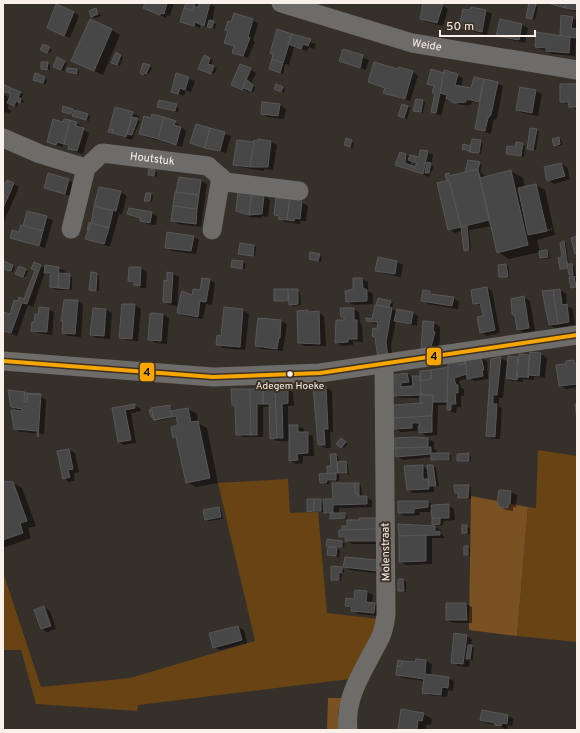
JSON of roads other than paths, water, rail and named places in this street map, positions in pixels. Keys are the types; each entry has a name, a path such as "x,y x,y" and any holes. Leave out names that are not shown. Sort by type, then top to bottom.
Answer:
{"street":[{"name":"Weide","path":"281,3 412,43 577,70"},
{"path":"3,138 40,154 86,168 71,228"},
{"name":"Houtstuk","path":"86,168 102,152 208,166 226,182 299,191"},
{"path":"212,230 221,177"},
{"path":"3,362 213,377 320,373 384,365 577,335"},
{"name":"Molenstraat","path":"348,730 348,704 354,688 382,634 386,615 384,365"}],"place":[{"name":"Adegem Hoeke","path":"290,374"}]}
